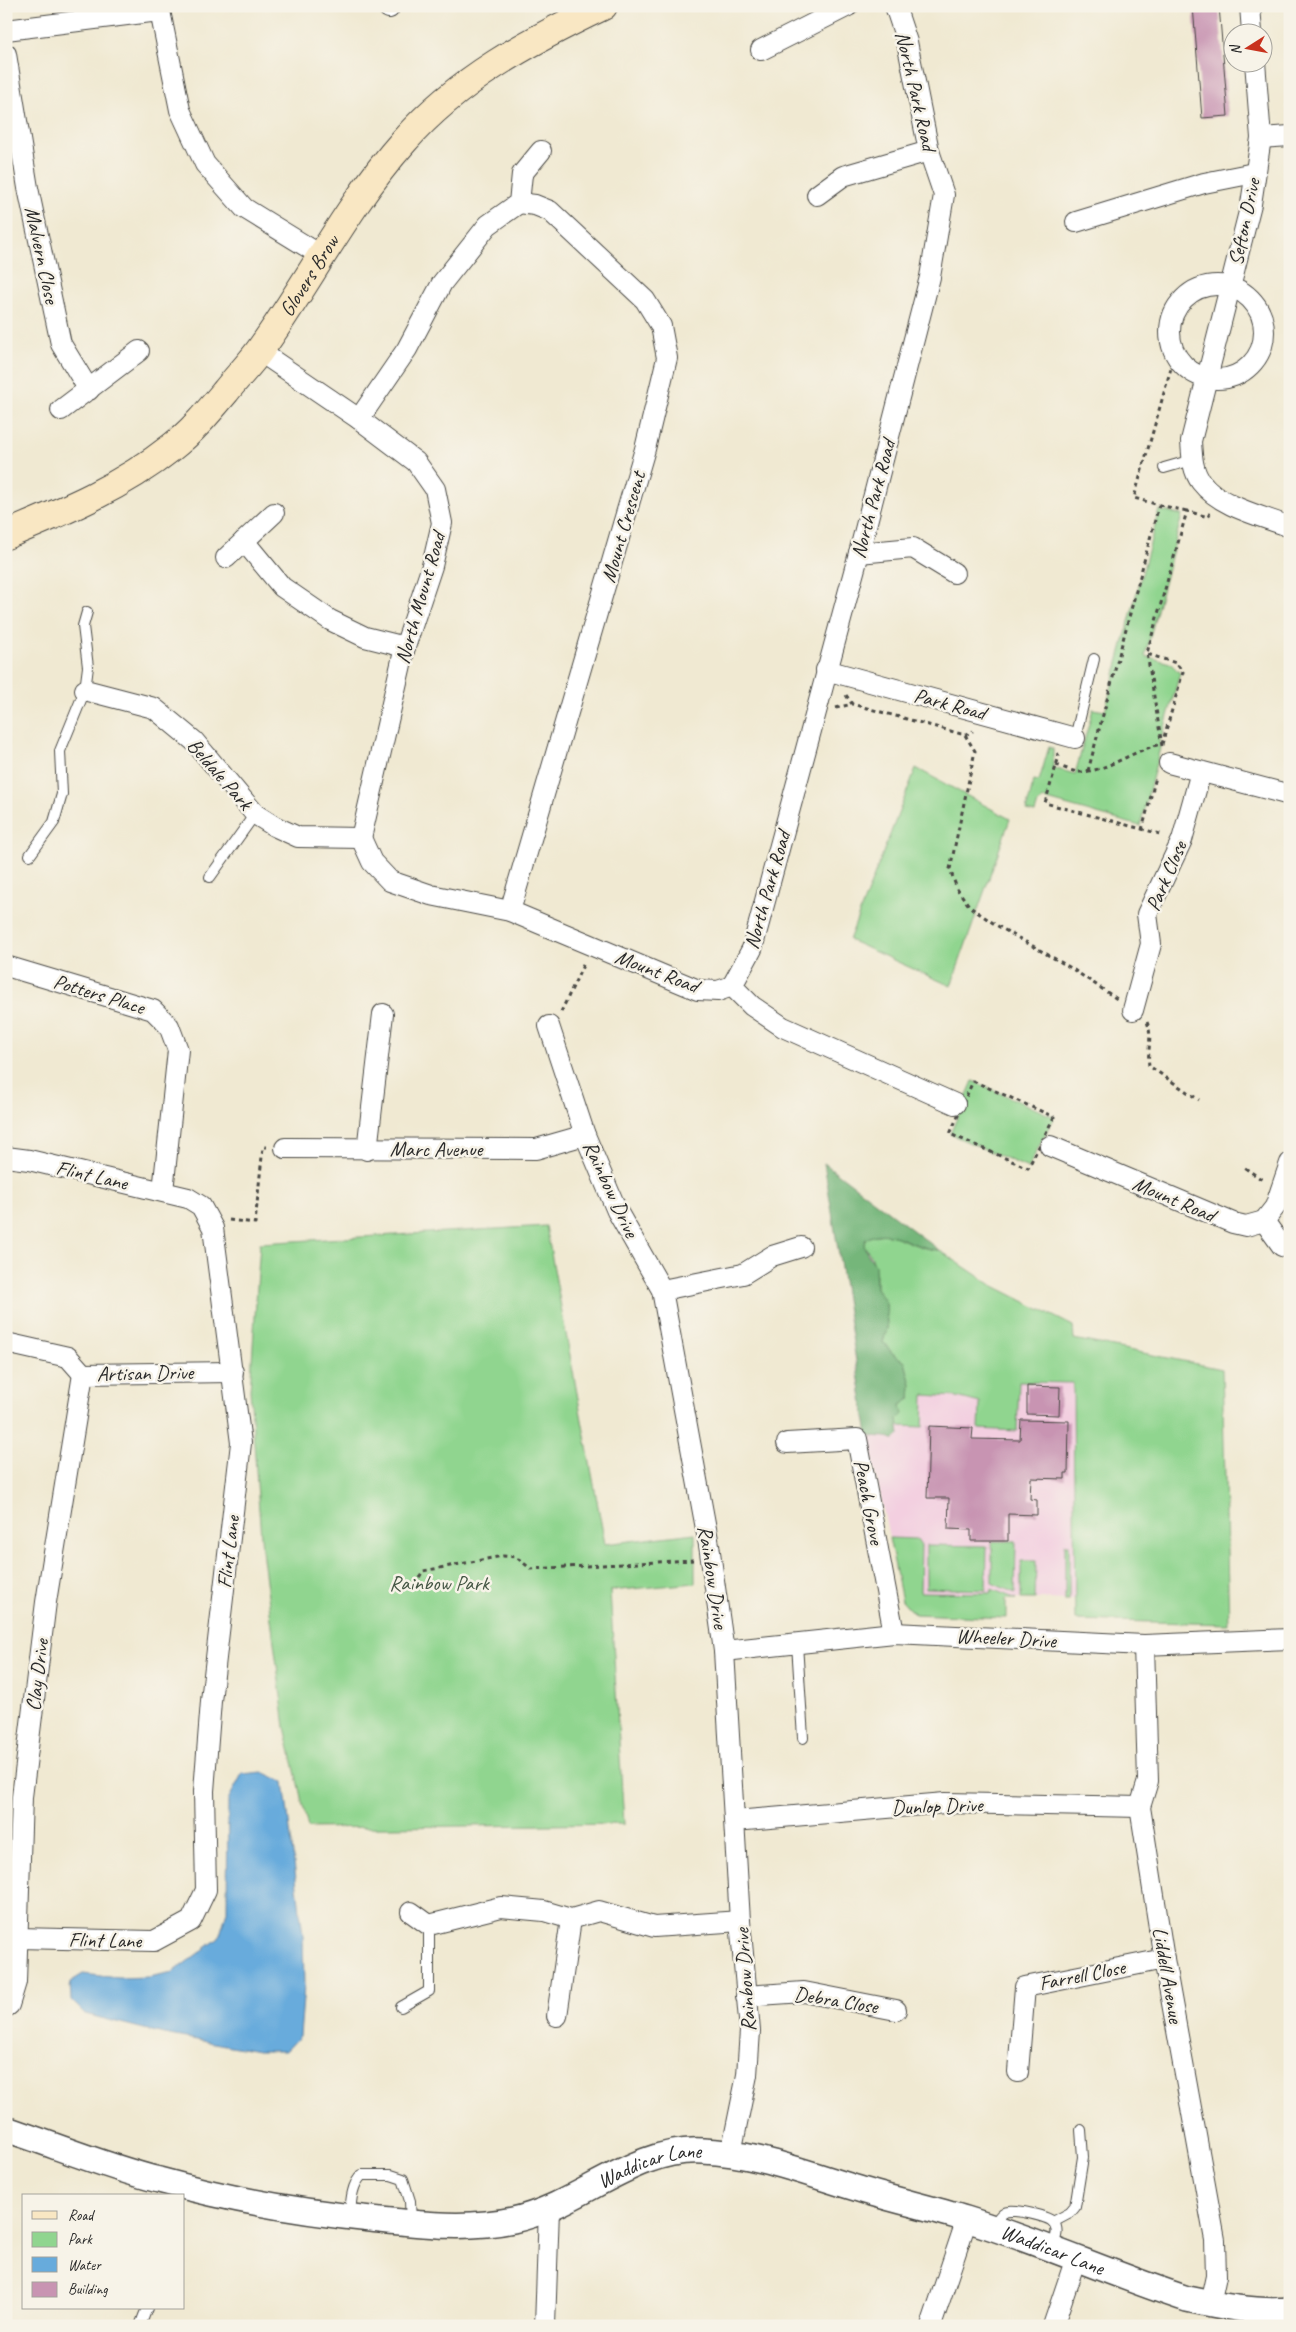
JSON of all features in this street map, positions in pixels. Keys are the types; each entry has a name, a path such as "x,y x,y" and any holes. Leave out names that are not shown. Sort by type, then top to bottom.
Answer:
{"main road":[{"name":"Glovers Brow","path":"7,535 78,505 130,476 173,446 214,405 260,351 372,181 405,140 462,86 512,52 603,6"}],"street":[{"path":"761,50 848,6"},
{"name":"North Park Road","path":"732,986 752,948 859,553 930,277 944,195 929,151 907,42 895,6"},
{"path":"1250,6 1251,22"},
{"path":"6,30 159,9 180,110 205,164 244,208 322,256"},
{"name":"Malvern Close","path":"6,54 28,188 60,344 89,390"},
{"name":"Sefton Drive","path":"1192,460 1191,441 1251,204 1254,173 1261,138 1256,72"},
{"path":"1261,138 1290,136"},
{"path":"359,419 406,349 442,283 488,225 519,203 522,174 541,151"},
{"path":"817,195 843,176 929,151"},
{"path":"1076,222 1204,183 1254,173"},
{"name":"Mount Crescent","path":"510,911 645,449 667,358 661,326 645,300 550,211 536,205 519,203"},
{"path":"1215,285 1230,287 1240,291 1257,307 1264,328 1264,339 1261,350 1248,369 1227,379 1207,379 1192,373 1175,354 1171,344 1170,325 1173,315 1184,298 1200,288 1215,285"},
{"path":"61,410 139,351"},
{"name":"North Mount Road","path":"260,351 359,419 416,462 435,489 442,523 432,566 405,647 361,838"},
{"path":"1192,460 1200,481 1215,496 1290,527"},
{"path":"226,558 274,513"},
{"path":"244,540 282,587 330,620 365,637 405,647"},
{"path":"859,553 914,548 954,573"},
{"name":"Park Road","path":"826,670 1075,738"},
{"name":"Beldale Park","path":"86,690 154,708 194,741 255,814 298,837 361,838"},
{"path":"1162,763 1290,795"},
{"name":"Park Close","path":"1133,1010 1151,944 1147,914 1182,840 1201,772"},
{"name":"Mount Road","path":"361,838 372,862 390,881 431,895 510,911 698,990 718,991 732,986"},
{"name":"Potters Place","path":"6,966 153,1010 169,1026 178,1050 163,1191"},
{"path":"732,986 752,1006 783,1027 956,1104"},
{"path":"367,1150 383,1014"},
{"name":"Rainbow Drive","path":"550,1029 585,1135 617,1211 662,1290 711,1559 724,1651 740,1921 750,2031 747,2075 731,2153"},
{"name":"Marc Avenue","path":"285,1148 367,1150 536,1148 585,1135"},
{"name":"Mount Road","path":"1050,1146 1233,1224 1246,1226 1264,1221"},
{"name":"Flint Lane","path":"6,1157 29,1160 163,1191 200,1206 209,1217 213,1228 241,1443 211,1701 204,1791 206,1890 191,1921 154,1941 17,1938"},
{"path":"1290,1163 1276,1207 1264,1221 1282,1246 1290,1249"},
{"path":"662,1290 743,1274 772,1256 801,1247"},
{"name":"Artisan Drive","path":"6,1343 68,1357 83,1374 233,1372"},
{"name":"Clay Drive","path":"6,2007 16,1982 14,1796 83,1374"},
{"name":"Peach Grove","path":"787,1443 857,1439 894,1633"},
{"name":"Wheeler Drive","path":"724,1651 894,1633 1144,1645 1290,1639"},
{"name":"Liddell Avenue","path":"1144,1645 1148,1781 1140,1807 1164,1959 1215,2240 1216,2276 1210,2304"},
{"name":"Dunlop Drive","path":"735,1821 945,1803 1140,1807"},
{"path":"411,1912 429,1925 501,1907 544,1911 571,1918 599,1911 654,1927 740,1921"},
{"path":"557,2016 571,1918"},
{"name":"Farrell Close","path":"1018,2072 1025,1987 1164,1959"},
{"name":"Debra Close","path":"746,1996 804,1992 896,2010"},
{"name":"Waddicar Lane","path":"6,2128 170,2190 350,2217 411,2224 481,2226 516,2219 549,2209 650,2159 674,2153 700,2150 731,2153 793,2168 967,2219 1167,2292 1210,2304 1271,2312 1290,2310"},
{"path":"545,2326 549,2209"},
{"path":"932,2326 967,2219"},
{"path":"1053,2326 1076,2258"}],"lane":[{"path":"1164,468 1192,460"},
{"path":"30,855 54,822 62,794 60,751 86,690 88,667 83,626 87,612"},
{"path":"1075,738 1094,660"},
{"path":"210,877 255,814"},
{"path":"797,1644 803,1738"},
{"path":"401,2007 430,1992 429,1925"},
{"path":"1053,2222 1066,2216 1075,2207 1083,2157 1081,2130"},
{"path":"350,2217 352,2196 360,2177 362,2175 391,2175 403,2179 410,2201 411,2224"},
{"path":"991,2228 1000,2216 1012,2210 1045,2218 1053,2222"},
{"path":"1052,2250 1056,2235 1053,2222"},
{"path":"140,2326 146,2310"}],"path":[{"path":"1175,354 1134,498 1208,517 1215,496"},
{"path":"1088,771 1159,505"},
{"path":"1142,830 1162,763 1162,744 1147,653 1187,511"},
{"path":"1147,653 1176,662 1183,672 1162,744"},
{"path":"964,735 974,751 950,869 957,889 970,908 1071,968 1146,1018 1150,1028 1147,1055 1150,1066 1198,1100"},
{"path":"1056,765 1076,772 1088,771 1114,762 1147,746 1162,744"},
{"path":"1056,751 1058,756 1045,803 1182,840"},
{"path":"550,1029 593,946"},
{"path":"973,1080 1054,1118 1028,1168 950,1134 973,1080"},
{"path":"209,1217 255,1223 264,1147 285,1148"},
{"path":"415,1584 423,1571 503,1556 516,1558 531,1569 711,1559"}],"shaded area":[{"path":"824,1163 939,1250 990,1284 1073,1326 1075,1600 1006,1598 1006,1618 914,1614 902,1601 863,1411"}],"green space":[{"path":"1159,510 1182,515 1145,656 1170,663 1180,673 1163,734 1159,740 1160,748 1140,826 1044,799 1038,803 1035,813 1026,811 1034,780 1039,781 1049,747 1053,749 1053,768 1075,774 1093,709 1105,711"},
{"path":"916,768 1010,819 951,986 849,940"},
{"path":"973,1081 1054,1117 1028,1168 950,1134"},
{"path":"824,1163 939,1250 930,1249 883,1234 865,1240 864,1245 867,1253 875,1265 876,1288 886,1303 887,1329 883,1342 892,1353 905,1362 911,1385 910,1399 901,1405 903,1414 898,1419 900,1435 894,1440 868,1435"},
{"name":"Rainbow Park","path":"546,1226 605,1544 695,1533 695,1583 610,1591 624,1824 308,1828 285,1727 262,1550 250,1390 260,1243"},
{"path":"886,1234 925,1248 939,1250 990,1284 1073,1326 1074,1339 1222,1369 1229,1624 1075,1620 1073,1383 1019,1382 1017,1431 979,1429 980,1403 957,1397 924,1395 923,1427 899,1426 898,1419 902,1411 901,1405 910,1399 911,1385 905,1362 892,1353 883,1342 887,1329 886,1303 876,1288 876,1275 872,1258 864,1245 865,1240 870,1236"},
{"path":"889,1538 917,1539 921,1545 920,1592 991,1593 992,1589 1016,1599 1006,1599 1006,1618 914,1614 902,1601"},
{"path":"992,1541 1016,1541 1015,1593 992,1583"},
{"path":"1065,1544 1069,1544 1069,1600 1065,1600"},
{"path":"926,1545 987,1546 986,1590 926,1588"},
{"path":"1021,1561 1036,1561 1035,1599 1021,1599"}],"water":[{"path":"263,1772 284,1782 303,1935 304,1986 300,2036 286,2051 258,2051 164,2034 85,2014 71,2000 70,1982 83,1974 119,1978 148,1977 173,1972 219,1938 227,1911 228,1800 242,1774"}],"building":[{"path":"1193,6 1219,6 1228,116 1202,118"},
{"path":"1027,1386 1060,1387 1059,1415 1027,1414"},
{"path":"1021,1420 1069,1421 1068,1473 1065,1473 1065,1479 1031,1478 1030,1499 1037,1500 1037,1515 1008,1514 1008,1541 971,1541 971,1530 948,1529 949,1498 927,1498 929,1426 973,1428 972,1439 1020,1440"}]}
